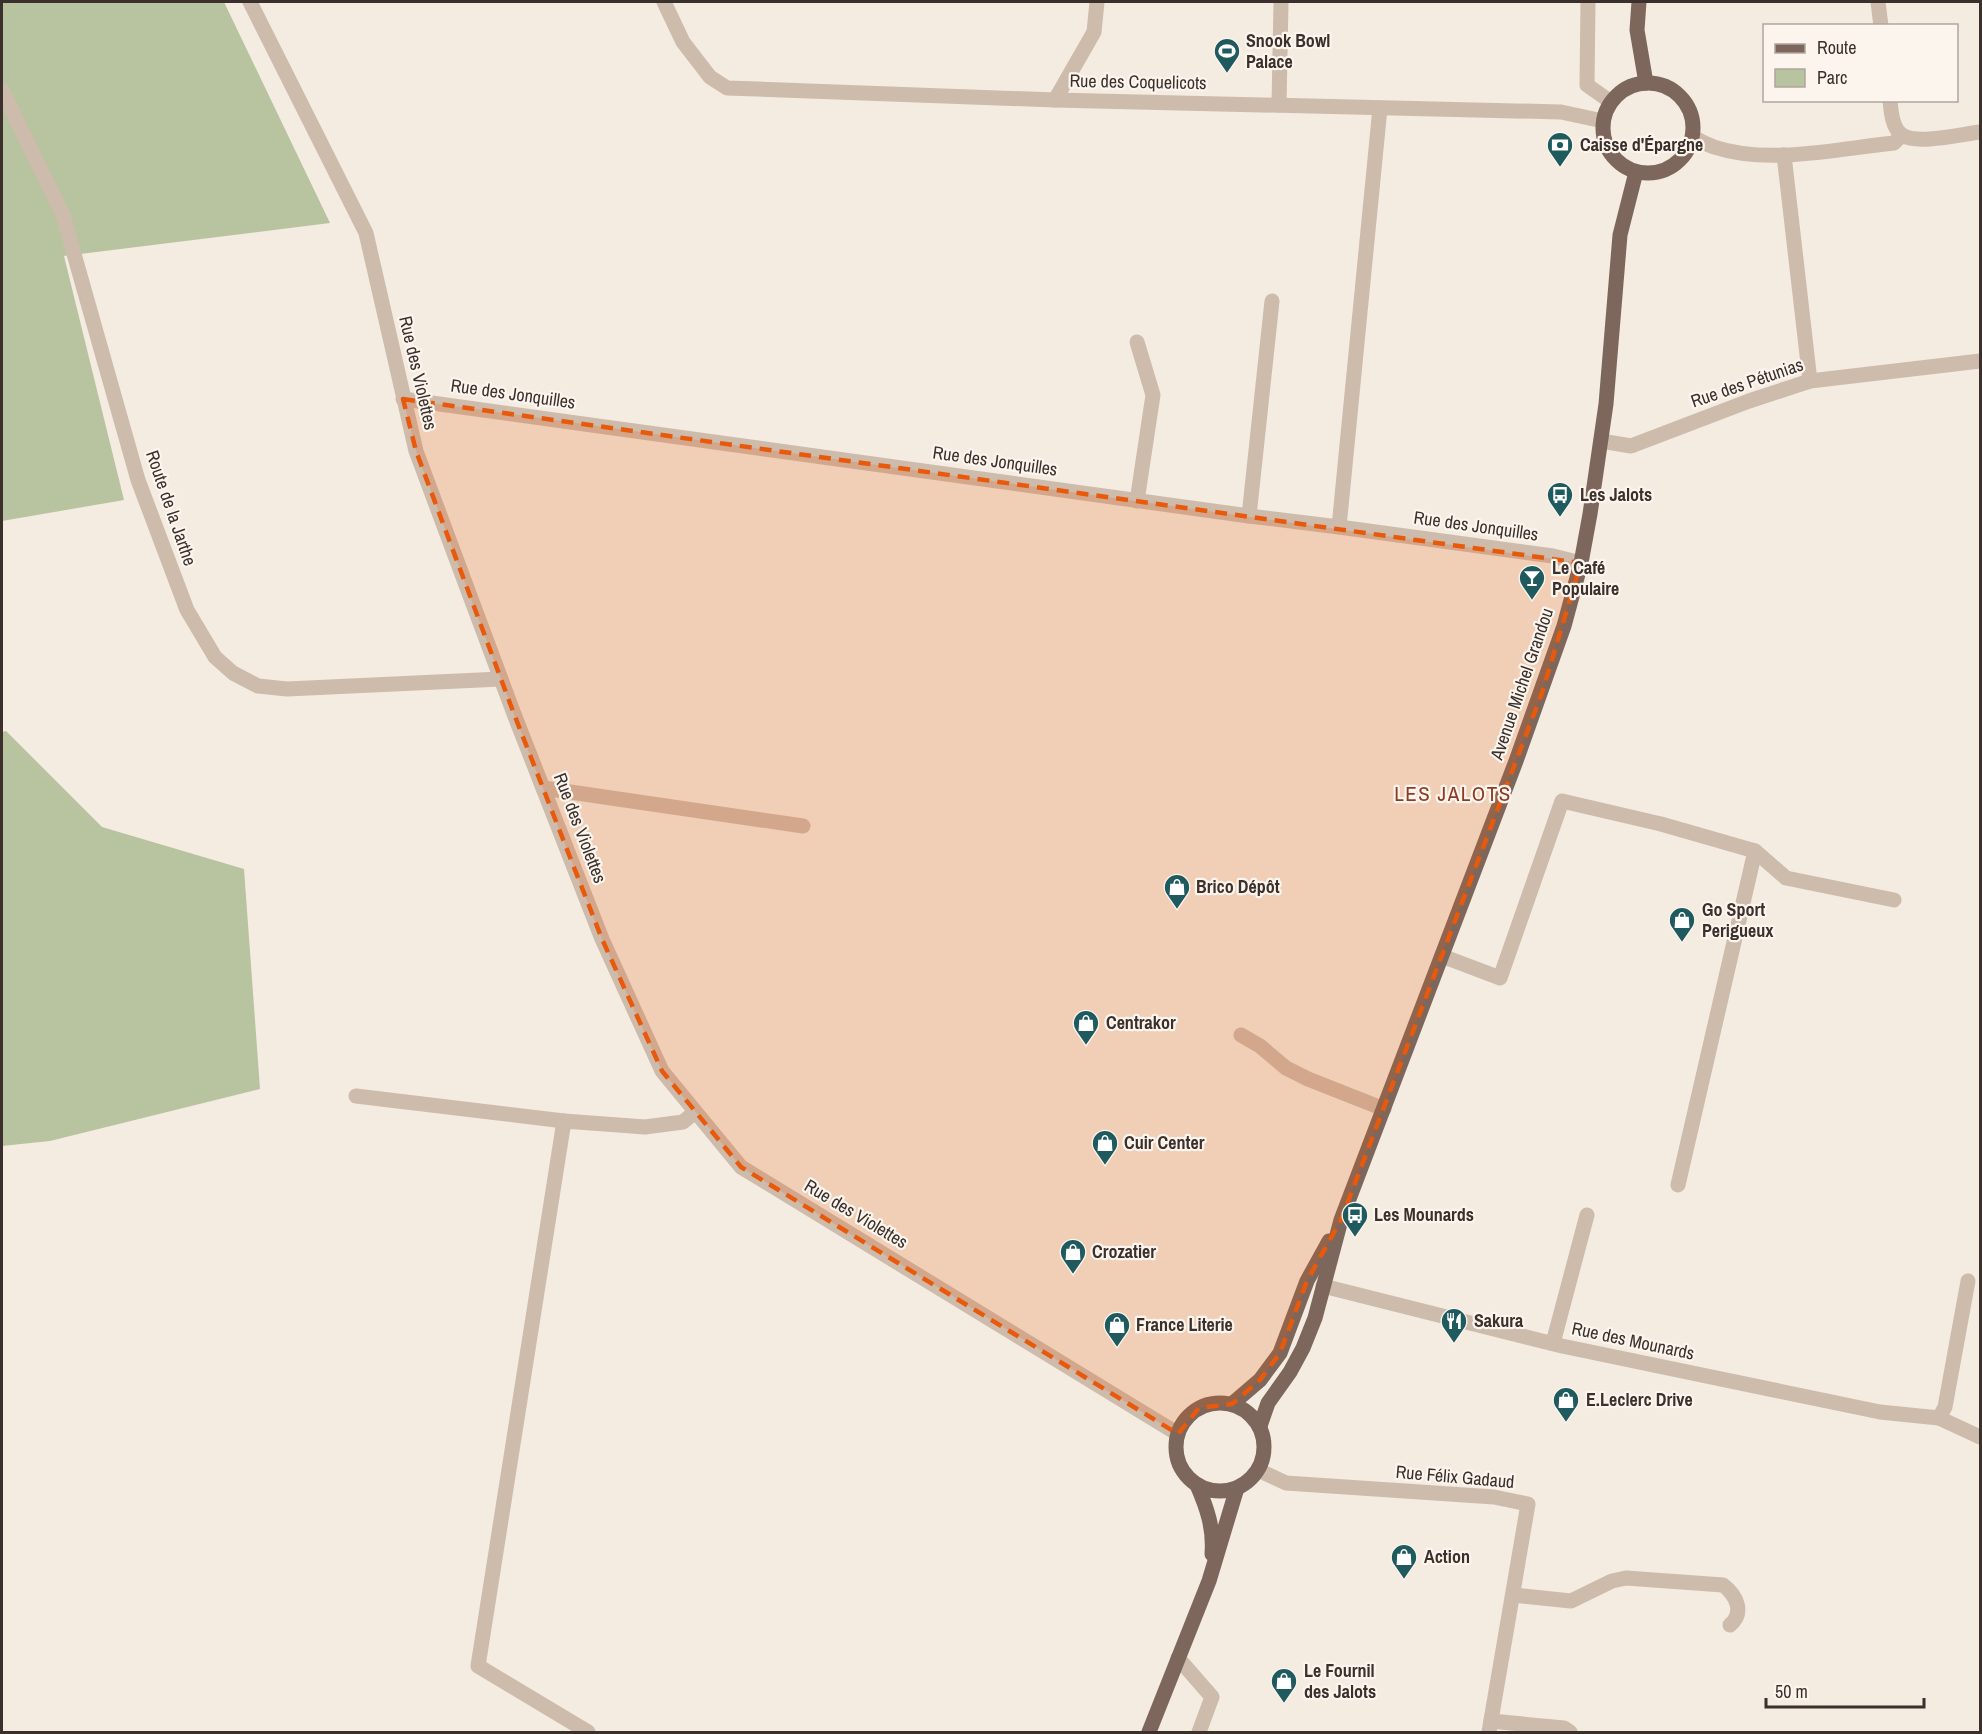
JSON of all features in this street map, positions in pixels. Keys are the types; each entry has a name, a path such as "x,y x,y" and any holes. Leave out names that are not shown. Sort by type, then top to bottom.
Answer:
{"main road":[{"path":"1639,2 1637,30 1646,83"},
{"path":"1646,83 1657,84 1678,94 1686,103 1693,125 1687,151 1678,162 1665,170 1651,174 1636,172 1624,167 1607,147 1603,134 1603,121 1611,102 1626,88 1646,83"},
{"name":"Avenue Michel Grandou","path":"1260,1426 1268,1403 1290,1372 1315,1318 1341,1220 1542,693 1564,626 1581,563 1590,514 1606,404 1620,235 1636,172"},
{"name":"Avenue Michel Grandou","path":"1232,1404 1260,1380 1280,1353 1307,1281 1341,1220"},
{"path":"1209,1404 1232,1404 1244,1409 1260,1426 1264,1437 1263,1460 1249,1481 1238,1488 1210,1491 1197,1485 1186,1475 1179,1463 1176,1448 1178,1434 1183,1424 1199,1408 1209,1404"},
{"path":"1197,1485 1209,1515 1212,1531 1209,1581"},
{"path":"1149,1732 1209,1581 1238,1488"}],"street":[{"name":"Rue des Violettes","path":"250,2 366,233 416,451 602,939 662,1071 741,1167 1178,1434"},
{"name":"Rue des Coquelicots","path":"664,2 683,42 710,77 727,88 1055,100 1561,112 1603,121"},
{"path":"1055,100 1094,32 1097,2"},
{"path":"1278,105 1281,2"},
{"path":"1588,2 1587,85 1611,102"},
{"path":"1878,2 1881,24"},
{"name":"Route de la Jarthe","path":"2,90 63,215 138,480 187,610 215,657 233,672 258,686 287,689 501,679"},
{"path":"1890,102 1896,127 1902,135 1915,140 1980,132"},
{"path":"1339,527 1380,108"},
{"path":"1692,137 1714,147 1756,154 1784,155 1894,143 1902,135"},
{"path":"1784,155 1810,381"},
{"path":"1249,516 1272,301"},
{"path":"1137,342 1153,395 1137,501"},
{"name":"Rue des Pétunias","path":"1600,441 1631,446 1749,401 1810,381 1980,361"},
{"name":"Rue des Jonquilles","path":"403,399 1553,556 1581,563"},
{"path":"543,788 803,826"},
{"path":"1442,956 1500,978 1562,801 1662,824 1755,851 1786,878 1894,900"},
{"path":"1678,1185 1755,851"},
{"path":"1241,1035 1260,1046 1286,1068 1308,1079 1384,1108"},
{"path":"356,1096 564,1121 645,1127 683,1122 695,1112"},
{"path":"564,1121 478,1666 588,1732"},
{"path":"1553,1343 1587,1215"},
{"path":"1939,1418 1945,1407 1968,1281"},
{"name":"Rue des Mounards","path":"1323,1286 1553,1343 1880,1412 1939,1418 1980,1437"},
{"name":"Rue Félix Gadaud","path":"1258,1470 1286,1483 1494,1497 1528,1504 1490,1727"},
{"path":"1513,1595 1571,1601 1612,1581 1626,1578 1723,1585 1732,1592 1737,1603 1738,1612 1730,1625"},
{"path":"1178,1658 1212,1697 1199,1732"},
{"path":"1490,1727 1564,1728 1570,1732"}],"highlighted area":[{"path":"403,399 1581,563 1542,693 1395,1082 1341,1220 1307,1281 1280,1353 1260,1380 1232,1404 1199,1408 1178,1434 741,1167 662,1071 602,939 514,714 416,451"}],"green space":[{"path":"2,2 224,2 330,223 64,256 124,500 2,521"},
{"path":"6,731 102,827 244,869 260,1089 50,1141 2,1146 2,732"}],"place":[{"name":"Snook Bowl Palace","path":"1227,74"},
{"name":"Caisse d'Épargne","path":"1560,168"},
{"name":"Les Jalots","path":"1560,518"},
{"name":"Le Café Populaire","path":"1532,601"},
{"name":"Brico Dépôt","path":"1177,910"},
{"name":"Go Sport Perigueux","path":"1682,943"},
{"name":"Centrakor","path":"1086,1046"},
{"name":"Cuir Center","path":"1105,1166"},
{"name":"Les Mounards","path":"1355,1238"},
{"name":"Crozatier","path":"1073,1275"},
{"name":"Sakura","path":"1454,1344"},
{"name":"France Literie","path":"1117,1348"},
{"name":"E.Leclerc Drive","path":"1566,1423"},
{"name":"Action","path":"1404,1580"},
{"name":"Le Fournil des Jalots","path":"1284,1704"}],"district":[{"name":"LES JALOTS","path":"1453,794"}]}
